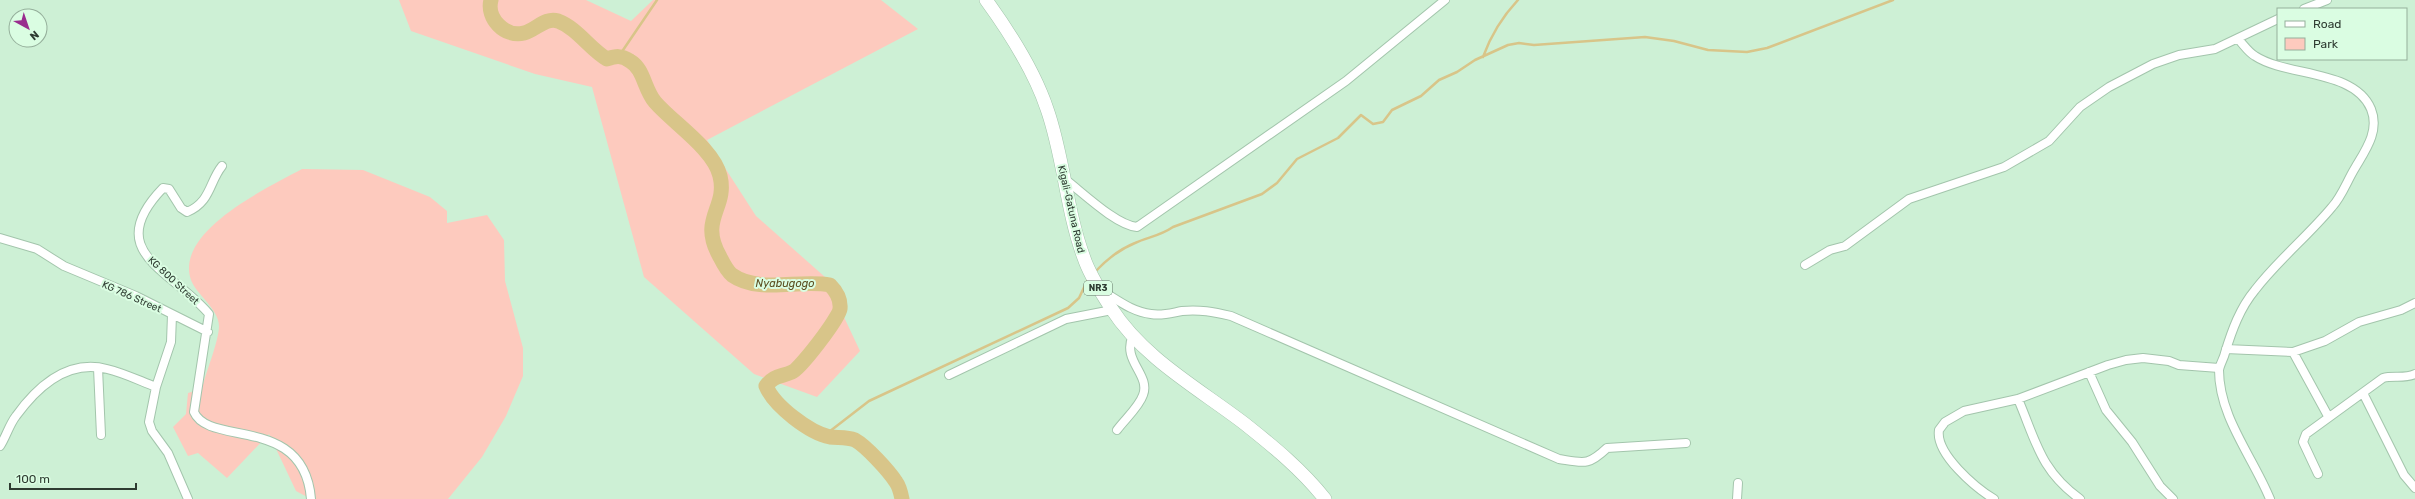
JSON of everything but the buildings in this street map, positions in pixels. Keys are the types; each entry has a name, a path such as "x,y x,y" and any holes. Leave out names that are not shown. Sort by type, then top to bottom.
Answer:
{"highway":[{"name":"Kigali-Gatuna Road","path":"986,0 1022,56 1047,108 1066,180 1084,258 1112,310 1133,336 1180,379 1244,424 1294,464 1325,499"}],"street":[{"path":"1066,180 1117,218 1130,226 1137,227 1346,81 1445,0"},
{"path":"2307,8 2327,0"},
{"path":"1805,265 1830,250 1845,246 1860,237 1908,199 2004,167 2049,141 2080,107 2109,87 2153,64 2179,55 2215,49 2277,20"},
{"path":"2238,39 2248,50 2266,62 2333,79 2358,93 2371,110 2373,128 2366,153 2352,173 2333,206 2308,235 2255,290 2235,324 2219,368 2220,387 2233,426 2260,474 2270,499"},
{"name":"KG 800 Street","path":"222,166 214,175 212,187 206,197 188,212 181,208 169,189 163,188 141,217 137,233 143,250 151,261 209,314 208,332 194,412 197,419 207,425 274,441 298,463 307,479 311,499"},
{"name":"KG 786 Street","path":"0,238 37,249 64,266 136,296 172,315 171,342 156,387 150,422 152,431 168,453 188,499"},
{"path":"1100,290 1138,312 1152,315 1164,316 1182,311 1207,310 1231,316 1559,460 1587,462 1595,459 1607,448 1686,443"},
{"path":"2226,349 2293,352 2325,341 2359,322 2401,310 2415,303"},
{"path":"949,375 1066,319 1112,310"},
{"path":"172,315 208,332"},
{"path":"1117,430 1143,396 1145,388 1130,353 1130,343 1133,336"},
{"path":"2293,352 2328,416"},
{"path":"1994,499 1972,485 1963,475 1941,443 1939,430 1945,422 1964,411 2018,399 2108,365 2143,358 2169,361 2179,365 2219,368"},
{"path":"0,446 15,417 49,382 69,370 82,367 106,368 156,387"},
{"path":"98,368 101,435"},
{"path":"2089,372 2106,410 2132,442 2160,486 2173,499"},
{"path":"2318,474 2306,450 2303,438 2328,416 2383,378 2392,376 2410,377 2415,374"},
{"path":"2363,393 2404,475 2415,488"},
{"path":"2018,399 2043,461 2063,485 2080,499"},
{"path":"1737,499 1738,483"}],"green space":[{"path":"399,0 586,0 631,21 653,0 881,0 918,29 707,140 756,216 825,277 860,351 817,397 754,374 644,277 592,87 535,74 411,31"},
{"path":"302,169 363,170 430,197 447,211 447,223 487,215 504,240 505,281 523,348 523,376 506,416 482,457 448,499 311,499 296,491 269,434 227,478 198,453 188,456 173,427 186,414 188,393 202,389 219,327 216,314 191,280 190,262 197,245 210,228 228,213 268,187"}],"waterway":[{"name":"Nyabugogo","path":"491,0 490,7 494,20 504,30 517,34 524,33 545,22 553,20 558,21 571,28 607,59 621,57 627,59 635,65 655,102 702,146 716,166 720,176 721,187 720,197 712,223 712,233 714,244 720,257 732,275 743,281 754,284 830,285 837,293 840,302 838,314 810,353 796,369 775,378 766,386 770,394 784,410 803,424 830,437 846,438 860,443 893,477 898,486 902,499"},
{"path":"619,56 657,0"},
{"path":"1483,57 1498,27 1518,0"},
{"path":"1094,273 1113,256 1129,246 1173,227 1262,194 1277,183 1297,159 1338,138 1361,115 1373,124 1383,122 1392,110 1421,96 1439,80 1457,72 1475,60 1508,45 1519,43 1534,45 1645,37 1674,41 1708,50 1747,52 1767,48 1893,0"},
{"path":"825,435 869,401 1068,308 1079,298 1088,279"}]}
